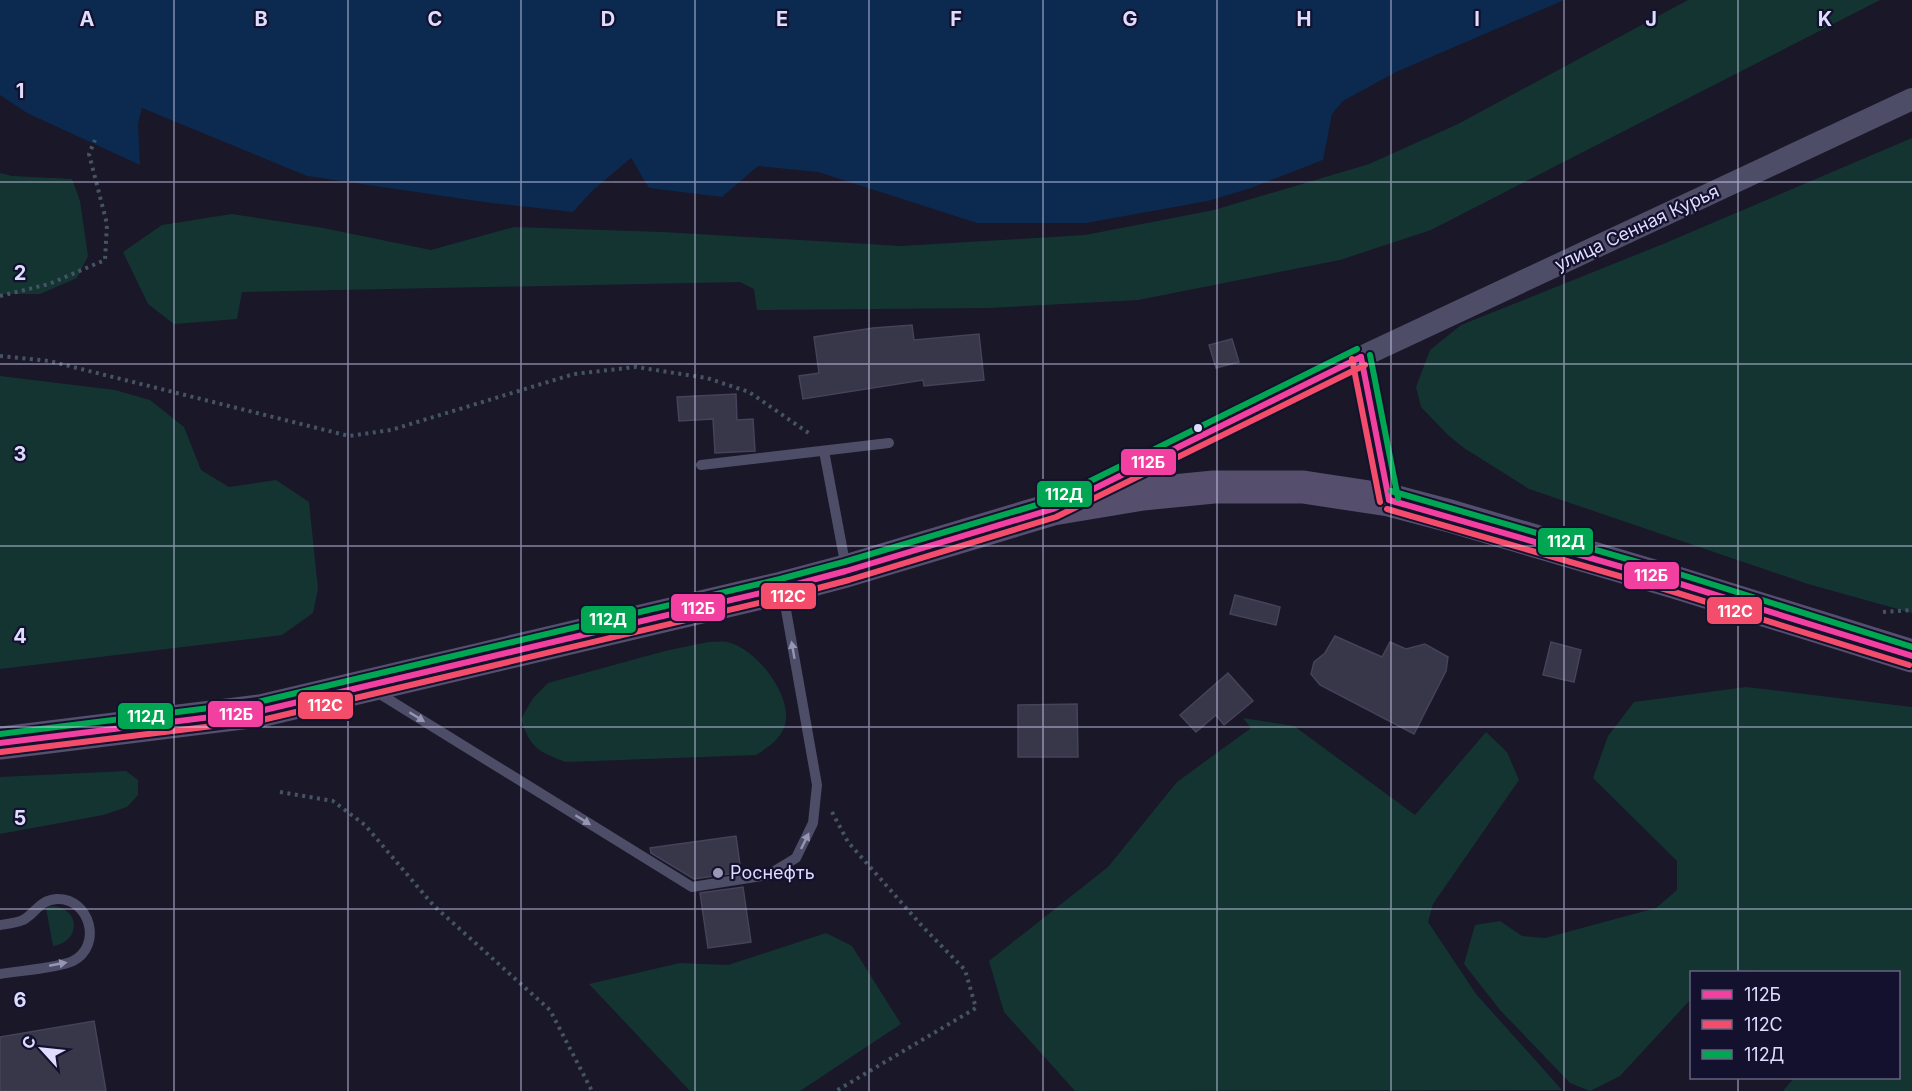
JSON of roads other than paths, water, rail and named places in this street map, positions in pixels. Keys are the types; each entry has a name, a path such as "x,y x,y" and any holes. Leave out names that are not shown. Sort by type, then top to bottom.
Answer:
{"main road":[{"path":"0,743 260,711 782,588 1053,509 1155,493 1214,487 1303,488 1389,500 1629,569 1912,656"},
{"path":"1862,639 1912,639"}],"street":[{"name":"улица Сенная Курья","path":"1053,509 1361,357 1912,99"},
{"path":"1361,357 1389,500"}],"lane":[{"path":"702,465 889,443"},
{"path":"824,451 846,571"},
{"path":"367,686 692,887 768,875 796,858 813,823 817,786 782,588"},
{"path":"0,925 23,920 38,905 48,900 59,899 80,908 90,926 90,936 87,946 73,961 0,974"}],"water":[{"path":"0,0 1564,0 1396,72 1343,101 1332,114 1323,160 1251,188 1208,201 1086,223 977,223 818,172 758,166 722,197 649,188 631,158 592,191 573,212 491,203 307,176 142,108 138,124 140,165 27,113 0,95"}],"place":[{"name":"Роснефть","path":"718,873"}]}
